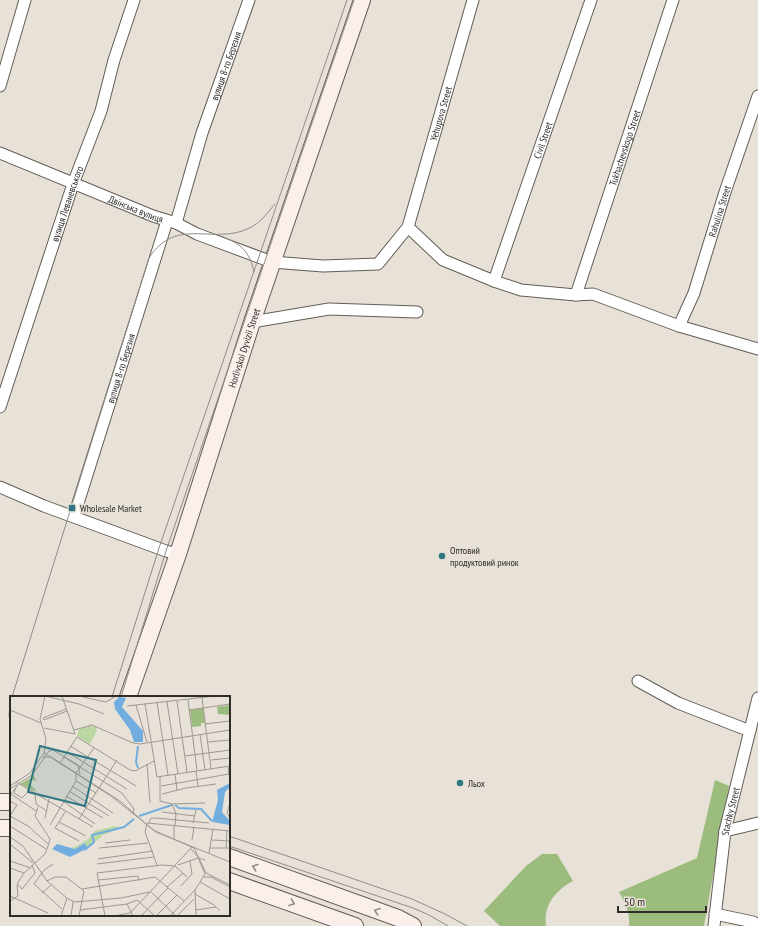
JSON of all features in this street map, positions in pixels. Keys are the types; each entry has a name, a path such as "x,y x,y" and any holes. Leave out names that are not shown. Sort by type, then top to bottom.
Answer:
{"main road":[{"name":"Horlivskoi Dyvizii Street","path":"128,696 178,554 272,262 362,0"},
{"path":"230,857 398,918 413,926"},
{"path":"230,881 354,926"}],"street":[{"path":"0,86 25,0"},
{"name":"вулиця Леваневського","path":"0,407 73,184 101,112 114,60 134,0"},
{"name":"вулиця 8-го Березня","path":"74,516 171,222 249,0"},
{"name":"Yehupova Street","path":"408,226 473,0"},
{"name":"Civil Street","path":"494,281 591,0"},
{"name":"Tukhachevskogo Street","path":"576,295 673,0"},
{"name":"Rahulina Street","path":"679,326 694,293 725,192 758,96"},
{"name":"Двінська вулиця","path":"0,153 73,184 272,262 323,266 378,264 408,226"},
{"path":"408,226 444,260 494,281 521,290 576,295 593,294 679,326 758,349"},
{"path":"252,322 329,309 417,312"},
{"path":"0,487 44,506 166,551 178,554"},
{"path":"638,681 678,703 750,731"},
{"name":"Stachky Street","path":"714,926 725,831 758,698"},
{"path":"725,831 758,823"},
{"path":"715,914 758,924"}],"green space":[{"path":"715,780 729,786 704,926 629,926 627,908 619,892 697,858"},
{"path":"542,854 557,854 573,881 561,889 552,899 547,911 546,926 500,926 484,911 526,866"}],"tram line":[{"path":"112,696 159,548 347,0"},
{"path":"121,696 166,551 354,0"},
{"path":"12,696 149,258 160,245 172,238 184,234 225,234 239,232 256,224 275,204"},
{"path":"221,236 239,245 247,253 254,272"},
{"path":"10,707 10,721"},
{"path":"230,836 412,899 467,926"},
{"path":"230,846 413,908 448,926"}],"place":[{"name":"Wholesale Market","path":"72,508"},
{"name":"Оптовий продуктовий ринок","path":"442,556"},
{"name":"Льох","path":"460,783"}]}
